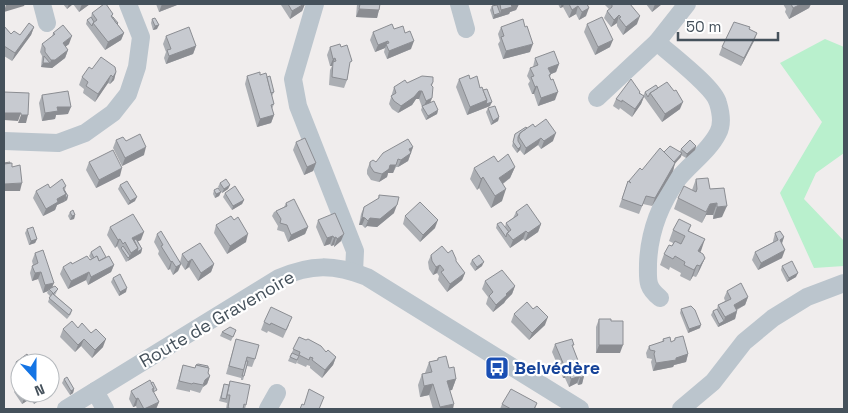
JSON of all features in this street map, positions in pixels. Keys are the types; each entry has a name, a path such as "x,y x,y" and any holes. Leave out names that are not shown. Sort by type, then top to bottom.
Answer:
{"street":[{"path":"42,4 48,23"},
{"path":"4,141 58,142 85,133 113,113 128,94 137,67 141,37 128,4"},
{"path":"459,4 466,29"},
{"path":"597,98 656,42 687,4"},
{"path":"311,6 293,79 298,106 355,251 354,272"},
{"path":"656,42 709,88 718,101 721,118 719,132 678,180 659,212 648,251 648,282 652,292 660,298"},
{"name":"Route de Gravenoire","path":"66,409 279,278 307,268 322,266 354,272 384,288 580,409"},
{"path":"681,409 713,382 744,342 773,318 806,297 844,283"},
{"path":"95,391 106,409"},
{"path":"268,409 278,393"}],"green space":[{"path":"825,39 844,47 844,153 816,173 804,199 844,241 844,266 814,268 780,193 822,122 780,63"}],"building":[{"path":"104,4 113,14 111,16 124,33 108,42 93,23 97,20 92,13"},
{"path":"288,4 304,4 292,11"},
{"path":"360,4 380,4 379,10 359,9"},
{"path":"500,4 511,4 512,7 501,10"},
{"path":"569,4 587,4 589,8 582,12 578,6 572,10"},
{"path":"612,4 630,4 640,16 626,27 619,18 621,17 619,15 614,20 607,11 612,7"},
{"path":"791,4 801,4 793,8"},
{"path":"497,5 500,13 494,15 492,6"},
{"path":"91,17 94,22 92,26 87,20"},
{"path":"602,17 613,40 598,47 587,24"},
{"path":"155,18 159,25 155,26 152,19"},
{"path":"523,19 533,44 506,51 501,37 504,36 501,27"},
{"path":"734,22 750,27 749,29 757,33 744,58 722,47"},
{"path":"29,23 34,27 15,53 4,46 4,26 11,34 14,31 20,35"},
{"path":"392,24 394,29 403,26 405,33 410,31 414,41 389,51 386,44 389,43 388,41 378,45 373,32"},
{"path":"63,25 72,36 63,43 68,50 55,60 51,60 42,44"},
{"path":"189,27 196,46 169,56 167,50 171,49 166,36"},
{"path":"340,44 341,47 347,45 352,61 350,62 347,80 332,77 333,62 336,61 335,58 333,59 330,47"},
{"path":"554,51 559,64 548,68 551,80 553,79 558,92 541,98 537,86 535,87 531,77 534,76 530,68 538,65 535,58"},
{"path":"44,56 50,63 43,63"},
{"path":"101,57 115,67 116,72 113,77 111,75 98,94 86,86 88,82 82,77 89,67 92,69"},
{"path":"260,72 260,75 266,73 274,104 271,105 274,115 260,119 247,76"},
{"path":"469,75 470,79 477,76 480,88 482,87 487,100 470,107 459,79"},
{"path":"270,76 274,92 271,93 267,77"},
{"path":"422,76 433,77 431,85 433,87 432,98 426,101 422,91 419,91 401,106 394,101 391,96 396,93 394,87 405,80 407,83"},
{"path":"631,79 639,93 644,96 635,109 622,100 622,102 616,99"},
{"path":"667,82 674,91 676,90 683,102 665,114 650,93"},
{"path":"656,85 658,88 650,93 648,97 645,92"},
{"path":"487,89 492,102 486,104 487,100 483,90"},
{"path":"68,91 71,107 57,107 58,111 45,113 42,95"},
{"path":"4,92 29,93 28,115 4,113"},
{"path":"434,101 438,110 428,116 422,106"},
{"path":"495,106 499,117 493,121 488,108"},
{"path":"546,119 556,133 544,141 541,138 526,148 519,137 520,133 533,124 535,127"},
{"path":"526,127 518,137 521,146 518,149 513,142 515,134"},
{"path":"140,134 146,147 125,158 116,140 123,137 126,141"},
{"path":"305,138 316,163 307,167 296,142"},
{"path":"408,139 413,147 409,149 411,153 401,160 398,159 396,165 390,165 389,169 382,174 374,172 370,162 373,160 376,162 383,153"},
{"path":"690,140 696,146 687,154 681,149"},
{"path":"670,146 682,153 674,162 664,152"},
{"path":"660,148 675,163 655,198 646,196 642,206 622,199 628,181 631,183 629,181 640,168 642,170"},
{"path":"113,150 122,168 99,180 89,162"},
{"path":"508,154 515,167 499,178 506,189 495,196 483,177 481,179 474,168 494,156 498,162"},
{"path":"12,163 12,167 20,165 22,183 4,184 4,164"},
{"path":"708,178 710,189 724,188 727,206 717,207 717,203 710,204 706,212 678,198 684,186 696,192 696,179"},
{"path":"62,179 66,186 63,188 66,194 57,199 58,202 46,209 36,191 48,184 50,188"},
{"path":"226,179 230,185 224,189 220,183"},
{"path":"127,181 137,197 130,201 120,185"},
{"path":"235,186 244,200 233,206 225,193"},
{"path":"218,188 221,192 216,194 214,190"},
{"path":"379,195 399,197 397,205 380,219 370,218 368,221 362,217 364,207 379,198"},
{"path":"294,199 308,227 291,235 287,225 280,223 281,219 276,211 287,206 286,203"},
{"path":"420,202 438,220 423,235 405,216"},
{"path":"527,204 541,224 513,240 507,233 511,230 506,223 518,215 516,212"},
{"path":"73,210 75,215 72,216 70,212"},
{"path":"335,213 344,234 337,239 333,236 327,238 318,220"},
{"path":"133,214 144,232 132,238 138,248 131,253 125,242 123,244 120,239 118,240 110,227"},
{"path":"231,216 234,220 238,217 248,234 230,246 216,225"},
{"path":"679,219 691,225 688,231 705,239 698,251 705,258 700,266 697,265 694,270 684,265 685,262 675,256 673,259 664,254 669,245 672,246 675,241 681,244 685,236 673,230"},
{"path":"501,222 509,232 506,237 497,224"},
{"path":"33,227 37,239 31,241 27,229"},
{"path":"161,231 181,264 176,267 161,246 163,245 157,234"},
{"path":"780,231 784,237 780,240 785,250 761,263 755,252 778,240 775,233"},
{"path":"136,239 142,249 137,252 138,248 134,240"},
{"path":"200,243 214,264 201,273 192,259 188,262 182,254"},
{"path":"100,246 106,257 99,261 97,256 94,258 91,252"},
{"path":"123,246 130,256 128,258 121,248"},
{"path":"442,246 448,253 452,250 456,261 465,273 450,284 441,272 444,270 440,265 436,267 432,261 431,255"},
{"path":"43,250 54,283 45,285 41,272 35,273 32,266 38,263 35,253"},
{"path":"479,255 484,262 477,267 472,260"},
{"path":"87,256 90,260 97,256 99,261 109,256 114,265 91,277 89,272 71,281 63,267"},
{"path":"792,261 798,273 789,278 782,266"},
{"path":"502,270 515,286 496,305 489,296 493,292 485,281"},
{"path":"120,274 127,288 120,292 113,278"},
{"path":"741,283 748,297 734,305 737,311 725,317 718,305 731,299 727,291"},
{"path":"55,286 58,289 53,294 72,310 69,315 49,298 53,293 49,289"},
{"path":"527,302 533,309 537,306 548,317 532,333 514,314"},
{"path":"691,306 695,310 701,325 689,329 681,309"},
{"path":"271,307 292,317 286,330 264,322"},
{"path":"717,309 724,321 719,324 713,311"},
{"path":"599,319 623,321 623,345 599,345"},
{"path":"72,321 78,328 82,323 91,333 96,329 106,339 95,350 84,339 78,345 63,329"},
{"path":"230,327 236,330 233,337 222,332"},
{"path":"683,336 688,354 676,358 676,360 656,363 655,351 650,350 649,346 664,341 663,339 670,337 671,342 675,338"},
{"path":"299,337 308,339 321,346 326,352 328,350 336,357 325,370 312,360 313,358 310,357 309,360 299,355 300,352 293,349"},
{"path":"236,339 259,345 255,359 247,357 244,370 229,366"},
{"path":"572,339 574,345 572,345 584,376 571,379 555,344"},
{"path":"292,353 299,356 297,360 290,357"},
{"path":"446,356 449,368 454,367 456,379 447,381 454,404 440,407 433,384 424,386 422,374 432,372 429,362"},
{"path":"246,361 248,361 244,376 242,376"},
{"path":"183,365 195,368 196,365 209,368 208,373 210,376 203,385 179,381"},
{"path":"196,365 208,366 208,368"},
{"path":"67,377 74,389 71,391 64,379"},
{"path":"150,380 154,388 152,389 159,402 144,409 138,398 136,399 131,391"},
{"path":"230,381 250,385 246,405 244,404 243,409 228,408 230,395 227,395"},
{"path":"153,382 157,390 153,392 154,388 151,383"},
{"path":"224,384 229,385 226,399 221,398"},
{"path":"309,389 324,397 319,409 300,409 302,404 304,405"},
{"path":"511,389 537,403 534,409 511,409 502,404"}],"place":[{"name":"Belvédère","path":"497,368"}]}
